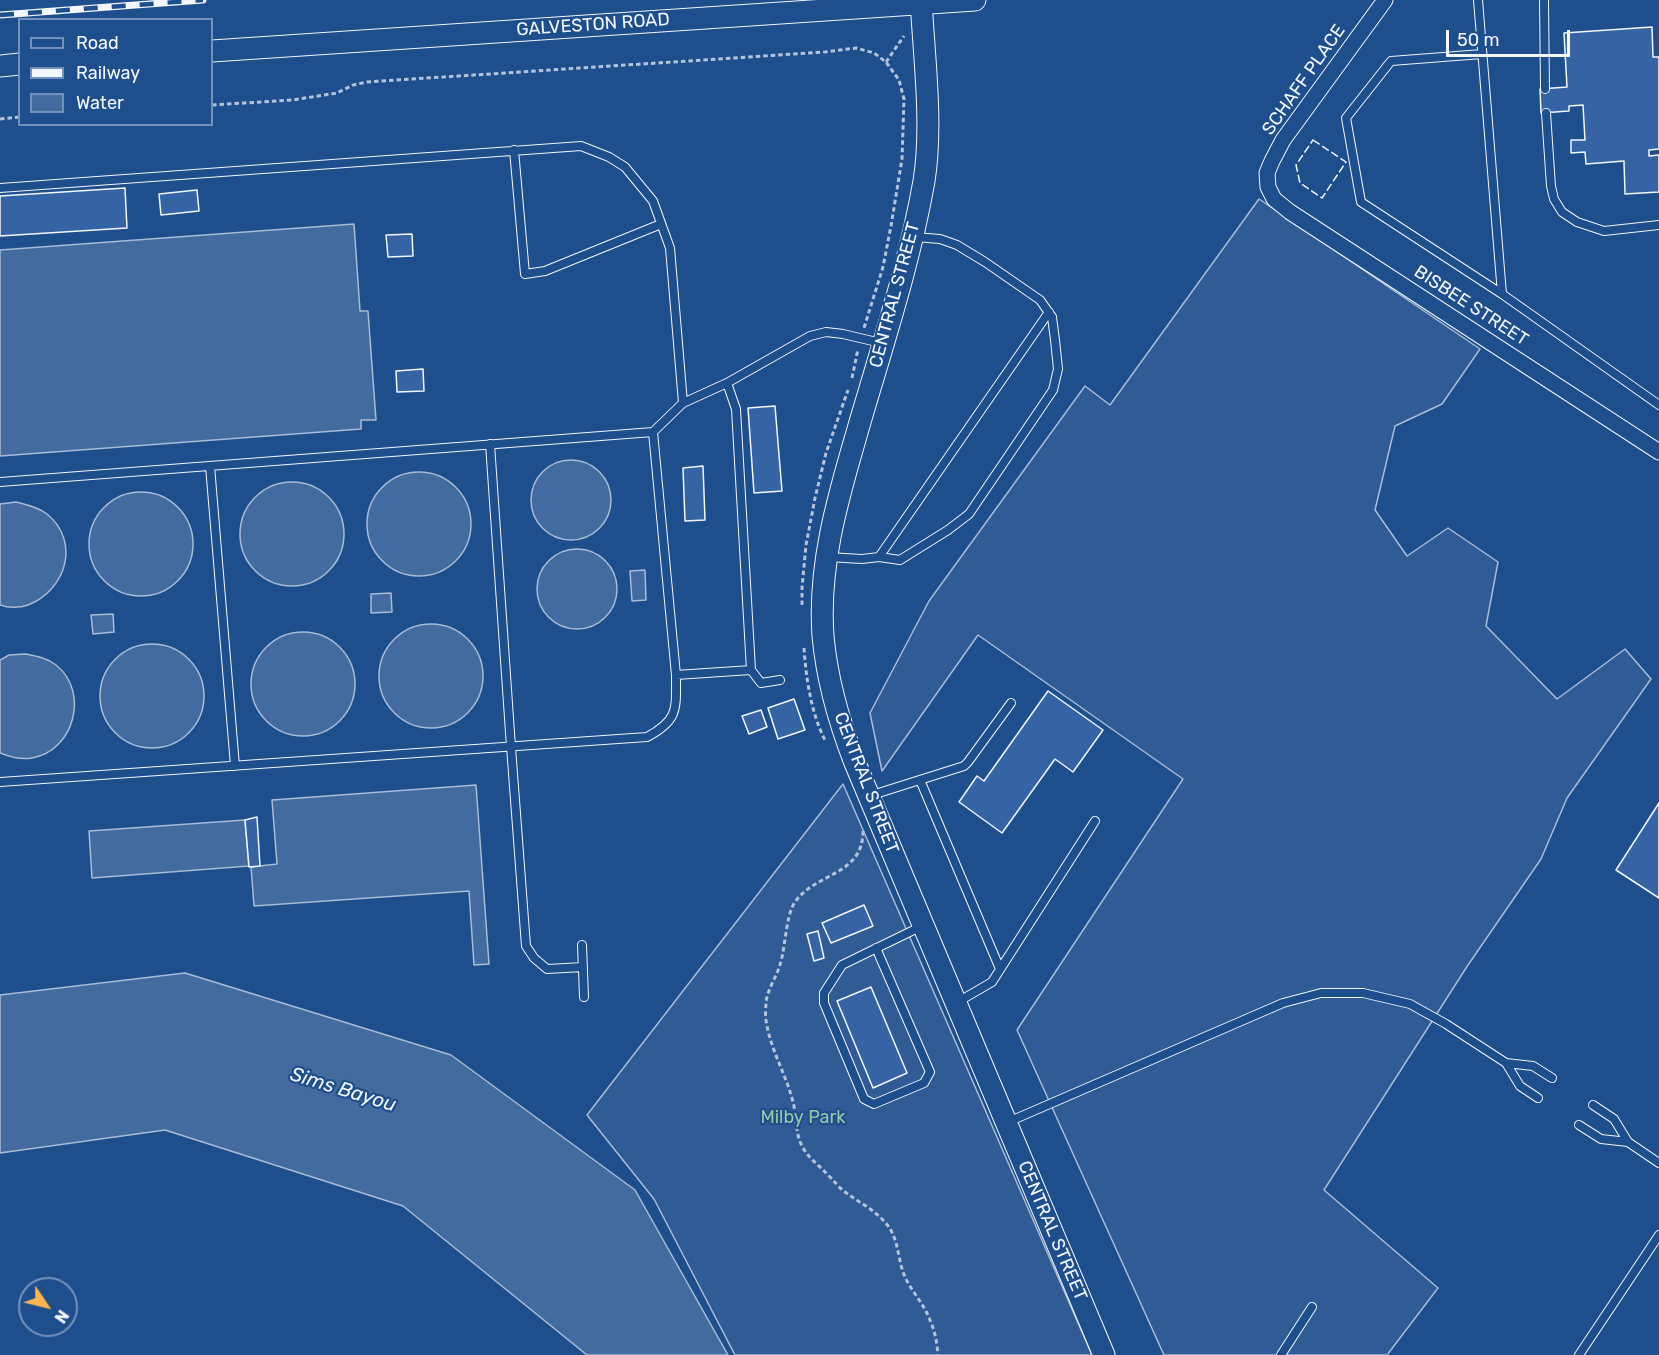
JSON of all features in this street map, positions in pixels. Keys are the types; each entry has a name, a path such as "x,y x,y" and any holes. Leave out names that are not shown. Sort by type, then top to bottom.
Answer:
{"street":[{"name":"GALVESTON ROAD","path":"213,51 921,1 975,0"},
{"name":"SCHAFF PLACE","path":"1268,187 1268,173 1283,140 1385,0"},
{"name":"CENTRAL STREET","path":"921,1 928,123 924,178 913,237 835,509 826,556 824,595 823,634 827,666 841,727 1104,1355"},
{"path":"0,66 18,64"},
{"name":"BISBEE STREET","path":"1268,187 1274,199 1290,212 1659,452"}],"lane":[{"path":"1478,0 1502,294"},
{"path":"1544,0 1545,89"},
{"path":"1482,54 1391,61 1346,118 1361,201 1502,294 1659,405"},
{"path":"1546,113 1551,186 1554,199 1562,212 1577,222 1604,231 1659,225"},
{"path":"0,188 581,146 609,157 625,167 652,201 662,224 670,248 683,403"},
{"path":"514,150 525,274 545,271 662,224"},
{"path":"826,556 862,559 879,557 900,560 948,530 969,514 1053,390 1058,369 1052,317 1040,300 957,245 940,239 913,237"},
{"path":"879,557 1048,312"},
{"path":"0,482 653,432 683,403 727,383 810,336 826,332 883,344"},
{"path":"727,383 736,409 751,670 760,683 780,680"},
{"path":"0,782 646,737 662,729 672,718 676,703 676,675 653,432"},
{"path":"490,444 526,946 534,958 547,969 583,967"},
{"path":"210,466 235,766"},
{"path":"676,675 751,670"},
{"path":"869,796 964,766 1011,702"},
{"path":"920,780 1000,969"},
{"path":"956,1003 992,982 1095,821"},
{"path":"876,948 930,1072 924,1083 874,1104 864,1099 824,1003 824,993 842,965 876,948 923,925"},
{"path":"582,945 584,997"},
{"path":"1007,1122 1283,1003 1321,993 1363,993 1410,1004 1446,1024 1506,1064 1520,1086 1538,1098"},
{"path":"1506,1064 1533,1066 1552,1078"},
{"path":"1593,1105 1614,1119 1628,1142 1659,1163"},
{"path":"1579,1125 1601,1139 1628,1142"},
{"path":"1579,1355 1659,1235"},
{"path":"1281,1355 1312,1307"}],"path":[{"path":"0,118 18,117"}],"shaded area":[{"path":"1259,199 1480,349 1442,404 1395,426 1375,510 1407,556 1448,528 1498,562 1486,626 1557,699 1625,649 1651,679 1567,798 1541,859 1468,965 1324,1190 1438,1288 1387,1355 1164,1355 1017,1030 1183,779 978,635 882,771 870,713 929,601 1085,386 1110,405"},
{"name":"Milby Park","path":"843,784 1092,1355 735,1355 654,1199 587,1115"}],"water":[{"path":"354,224 360,311 368,311 376,420 361,420 361,429 0,456 0,250"},
{"path":"571,460 586,463 599,472 608,485 611,500 608,515 599,528 586,537 571,540 556,537 543,528 534,515 531,500 534,485 543,472 556,463"},
{"path":"419,472 439,476 456,487 467,504 471,524 467,544 456,561 439,572 419,576 399,572 382,561 371,544 367,524 371,504 382,487 399,476"},
{"path":"292,482 312,486 329,497 340,514 344,534 340,554 329,571 312,582 292,586 272,582 255,571 244,554 240,534 244,514 255,497 272,486"},
{"path":"141,492 161,496 178,507 189,524 193,544 189,564 178,581 161,592 141,596 121,592 104,581 93,564 89,544 93,524 104,507 121,496"},
{"path":"16,502 47,514 58,525 64,538 65,564 60,577 41,598 21,607 7,607 0,605 0,504"},
{"path":"577,549 592,552 605,561 614,574 617,589 614,604 605,617 592,626 577,629 562,626 549,617 540,604 537,589 540,574 549,561 562,552"},
{"path":"645,570 646,600 632,601 630,571"},
{"path":"391,593 392,612 371,613 371,594"},
{"path":"113,614 114,632 93,634 91,615"},
{"path":"431,624 451,628 468,639 479,656 483,676 479,696 468,713 451,724 431,728 411,724 394,713 383,696 379,676 383,656 394,639 411,628"},
{"path":"303,632 323,636 340,647 351,664 355,684 351,704 340,721 323,732 303,736 283,732 266,721 255,704 251,684 255,664 266,647 283,636"},
{"path":"152,644 172,648 189,659 200,676 204,696 200,716 189,733 172,744 152,748 132,744 115,733 104,716 100,696 104,676 115,659 132,648"},
{"path":"26,654 45,659 56,665 66,676 72,690 74,704 67,733 58,744 46,753 24,759 0,753 0,660 9,655"},
{"path":"476,785 489,964 474,965 469,891 254,906 251,867 277,864 272,800"},
{"path":"245,820 249,866 92,878 89,831"},
{"name":"Sims Bayou","path":"185,973 451,1055 635,1190 728,1355 587,1355 403,1206 165,1130 0,1153 0,995"}],"building":[{"path":"1652,27 1653,57 1659,57 1659,149 1649,150 1649,156 1659,155 1659,192 1625,194 1624,161 1586,164 1585,152 1571,153 1571,140 1585,140 1583,105 1569,106 1569,111 1541,113 1540,89 1567,87 1564,33"},
{"path":"125,188 127,228 0,236 0,196"},
{"path":"197,190 199,211 161,215 159,194"},
{"path":"412,234 413,256 388,257 386,235"},
{"path":"423,369 424,391 397,392 396,371"},
{"path":"775,406 782,491 754,493 748,408"},
{"path":"703,466 705,520 685,521 683,468"},
{"path":"1048,691 1103,730 1073,772 1055,759 1002,833 959,802 977,776 984,781"},
{"path":"794,699 805,730 778,739 768,708"},
{"path":"761,710 767,727 749,734 742,716"},
{"path":"1659,803 1659,898 1616,870"},
{"path":"257,817 260,866 249,867 245,820"},
{"path":"864,905 873,926 831,943 822,923"},
{"path":"818,931 824,958 814,961 807,934"},
{"path":"871,987 907,1073 873,1088 837,1001"}],"railway":[{"path":"0,15 203,0"}],"fence":[{"path":"1313,140 1346,162 1322,198 1300,183 1296,165 1313,140"}]}
